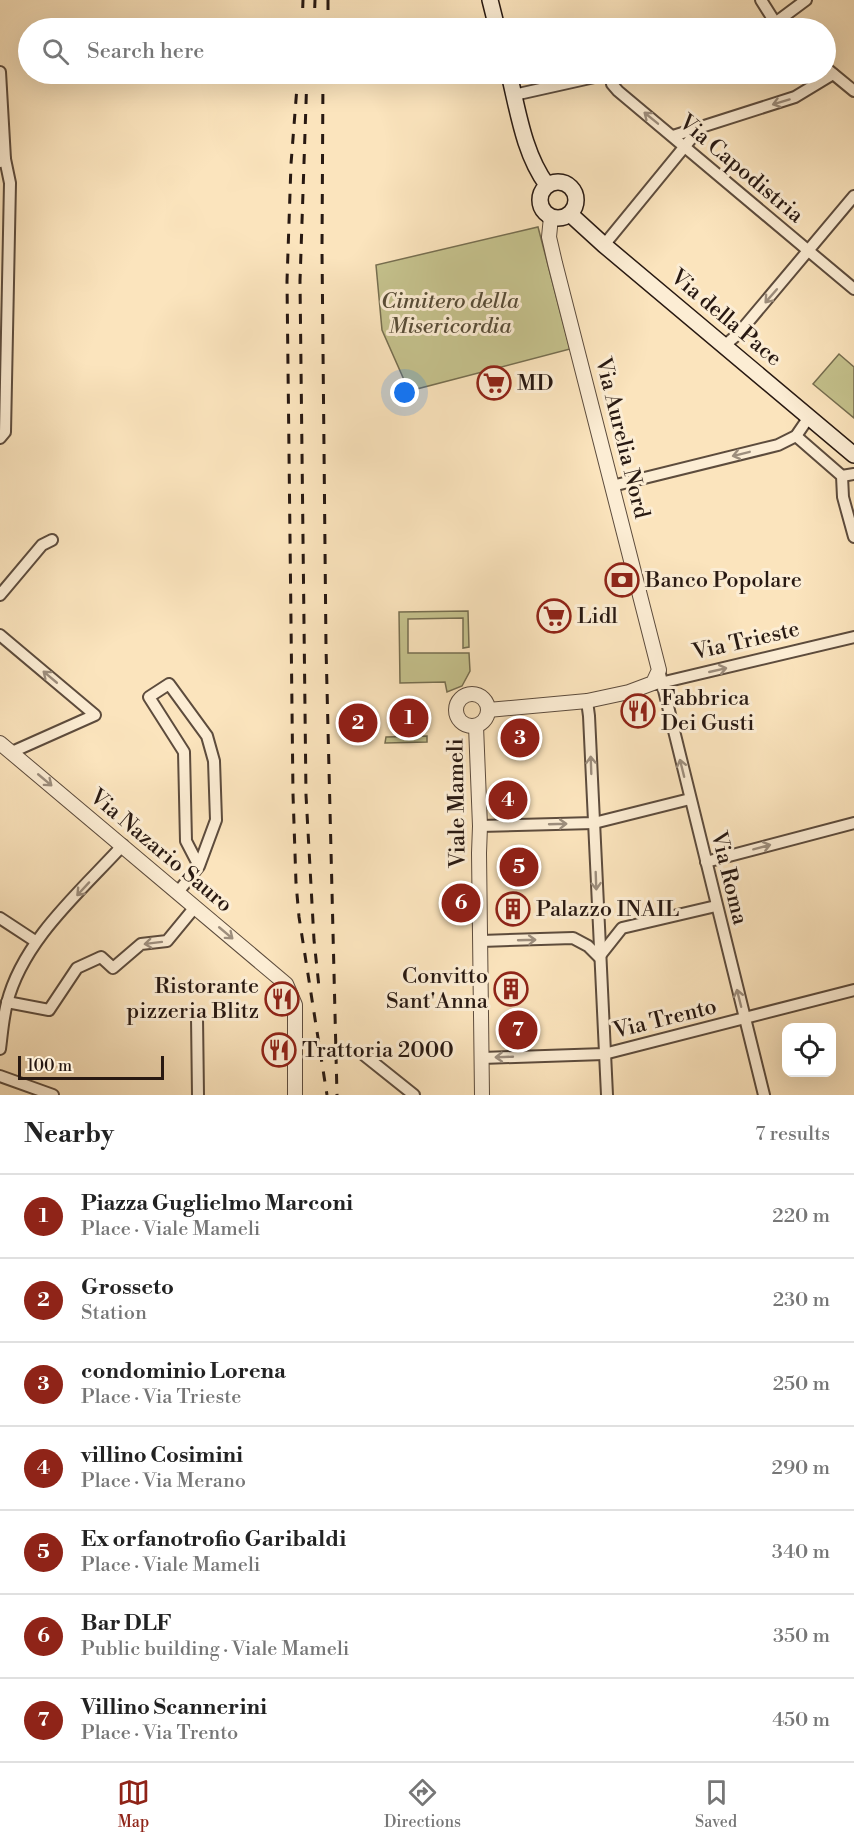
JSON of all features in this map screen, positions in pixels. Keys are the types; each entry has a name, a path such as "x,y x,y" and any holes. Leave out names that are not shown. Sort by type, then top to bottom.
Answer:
{"main road":[{"path":"490,0 494,18"},
{"path":"511,84 538,172 547,185 563,182 572,188 576,199 576,204 570,214 561,218 551,217"},
{"name":"Via Aurelia Nord","path":"547,185 543,189 540,200 543,210 551,217"},
{"name":"Via della Pace","path":"570,214 853,454"}],"street":[{"path":"761,0 772,18"},
{"path":"786,18 806,0"},
{"path":"0,438 5,432 3,401 4,265 10,183 3,161 1,74"},
{"path":"836,77 854,92"},
{"path":"514,95 564,84"},
{"name":"Via Capodistria","path":"612,84 854,290"},
{"path":"673,136 795,97 812,84"},
{"path":"604,245 702,127"},
{"path":"724,346 738,334 854,196"},
{"name":"Via Aurelia Nord","path":"551,217 549,237 612,486 656,680"},
{"path":"612,486 778,445 796,436 809,417"},
{"path":"796,436 842,476 843,496 854,537"},
{"path":"842,476 854,474"},
{"path":"0,595 42,545 52,540"},
{"path":"0,635 94,715 12,752"},
{"name":"Via Trieste","path":"489,710 587,701 656,680 854,637"},
{"name":"Via Roma","path":"656,680 690,799 764,1095"},
{"path":"178,892 199,866 216,820 214,760 207,736 169,684 149,697 184,752 186,841 199,866"},
{"name":"Viale Mameli","path":"470,694 479,695 486,701 489,710 485,720 476,726 463,724 458,718 456,706 460,699 470,694"},
{"path":"587,701 604,1054 607,1090 614,1095"},
{"name":"Viale Mameli","path":"476,726 480,826 478,853 482,1095"},
{"name":"Via Nazario Sauro","path":"0,743 286,984 295,1005 295,1095"},
{"path":"480,826 594,823 690,799"},
{"path":"705,862 854,823"},
{"path":"0,1049 7,1002 21,965 35,941 123,845"},
{"path":"599,957 622,928 716,906"},
{"path":"7,1002 49,1010 77,968 101,957 112,968 141,944 167,941 195,907"},
{"path":"0,918 35,941"},
{"path":"481,941 573,938 588,946 599,957"},
{"name":"Via Trento","path":"482,1058 604,1054 854,990"},
{"path":"197,1017 198,1095"},
{"path":"364,1055 414,1095"},
{"path":"0,1076 53,1095"}],"green space":[{"name":"Cimitero della Misericordia","path":"538,227 570,349 409,391 382,330 376,265"},
{"path":"839,354 854,367 854,418 813,384"},
{"path":"468,611 469,647 463,648 463,618 408,619 408,653 469,653 470,671 462,686 447,692 445,682 400,683 399,612"},
{"path":"427,736 427,742 385,743 386,737"}],"railway":[{"path":"302,18 303,0"},
{"path":"314,18 315,0"},
{"path":"328,0 328,18"},
{"path":"297,84 291,164 287,281 293,794 299,917 327,1095"},
{"path":"307,84 300,281 306,795 314,940 319,987"},
{"path":"323,84 322,250 326,647 337,1095"}],"place":[{"name":"MD","path":"494,383"},
{"name":"Banco Popolare","path":"622,580"},
{"name":"Lidl","path":"554,616"},
{"name":"Fabbrica Dei Gusti","path":"638,711"},
{"name":"Piazza Guglielmo Marconi","path":"409,718"},
{"name":"Grosseto","path":"358,723"},
{"name":"condominio Lorena","path":"520,738"},
{"name":"villino Cosimini","path":"508,800"},
{"name":"Ex orfanotrofio Garibaldi","path":"519,867"},
{"name":"Bar DLF","path":"461,903"},
{"name":"Palazzo INAIL","path":"513,909"},
{"name":"Convitto Sant'Anna","path":"511,989"},
{"name":"Ristorante pizzeria Blitz","path":"282,999"},
{"name":"Villino Scannerini","path":"518,1030"},
{"name":"Trattoria 2000","path":"279,1050"}]}
